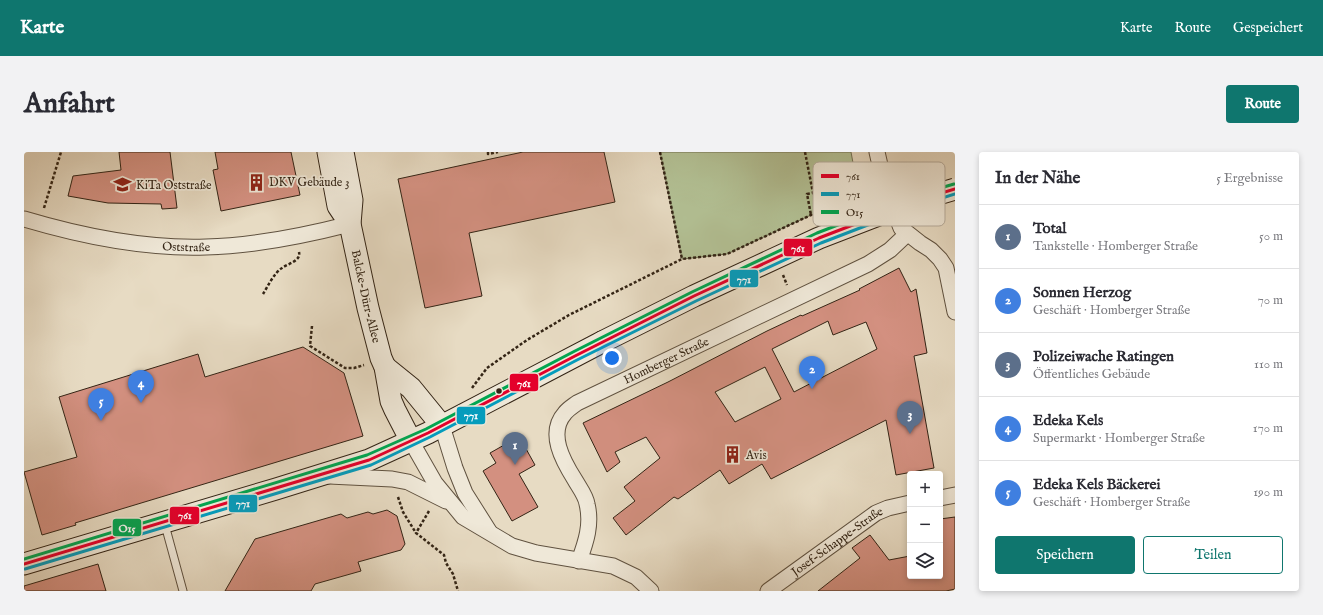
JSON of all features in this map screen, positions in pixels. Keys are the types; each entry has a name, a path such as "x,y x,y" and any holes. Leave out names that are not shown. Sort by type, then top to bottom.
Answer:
{"main road":[{"name":"Balcke-Dürr-Allee","path":"328,152 338,206 350,224"},
{"name":"Balcke-Dürr-Allee","path":"343,152 352,200 350,224 368,308 383,363 391,401 411,441"},
{"path":"945,191 955,188"},
{"path":"24,564 369,460 442,426 602,342 694,296 820,238 851,226"},
{"path":"383,363 411,388 442,426"}],"street":[{"path":"877,152 879,162"},
{"name":"Oststraße","path":"24,219 73,232 130,242 179,247 207,247 245,244 296,237 350,224"},
{"path":"900,226 907,234 931,250 946,268 955,312"},
{"name":"Homberger Straße","path":"579,560 586,541 589,522 587,503 562,458 558,446 556,433 559,422 565,412 577,403 868,264 890,250 907,234"},
{"path":"442,426 455,468 465,493 491,534"},
{"path":"411,441 443,499"},
{"path":"322,475 392,479 408,482 443,499 463,517 512,546 536,553 613,566 636,577 651,591"},
{"path":"943,497 955,495"},
{"name":"Josef-Schappe-Straße","path":"768,591 876,513 888,508 907,504"}],"lane":[{"path":"164,523 183,591"}],"path":[{"path":"44,210 61,152"},
{"path":"488,152 488,154 498,152"},
{"path":"660,152 682,259"},
{"path":"471,388 487,368 527,340 569,315 682,259 727,254 811,215 807,194 813,193 805,152"},
{"path":"262,294 280,269 298,259 300,256 296,237"},
{"path":"312,326 310,346 345,368 383,363"},
{"path":"416,533 443,499"},
{"path":"400,504 416,533 444,555 446,563 453,574 458,591"}],"green space":[{"path":"660,152 851,152 853,162 813,162 813,214 727,254 682,259"}],"building":[{"name":"KiTa Oststraße","path":"119,152 170,152 177,208 162,209 161,204 108,203 68,196 73,176 121,170"},
{"name":"DKV Gebäude 3","path":"215,152 291,152 300,195 221,211 213,170 218,169"},
{"path":"523,152 604,152 615,202 469,233 482,296 425,308 398,179"},
{"path":"899,268 911,292 916,289 927,353 914,356 934,468 907,471 907,473 896,475 886,420 771,479 762,464 729,484 720,470 678,499 674,497 626,535 613,518 635,501 624,487 660,458 646,437 615,452 620,462 607,472 583,423 668,382 767,331 860,290 859,289","holes":["828,321 833,335 866,322 877,349 794,392 772,349","765,367 781,399 735,422 715,392"]},
{"path":"303,347 344,373 363,436 75,523 76,525 42,535 24,472 77,457 59,397 198,354 205,377"},
{"path":"513,440 519,450 525,447 535,465 519,474 538,507 512,521 483,471 496,463 490,453"},
{"path":"387,510 397,516 405,544 401,550 358,562 361,571 315,584 311,591 225,591 255,539 341,514 347,518 368,512 373,514"},
{"path":"955,517 955,589 946,591 818,591 860,558 852,548 870,535 889,560 907,557 907,579 943,579 943,519"},
{"path":"98,564 106,591 24,591 24,586"}],"transit line":[{"name":"O15","path":"945,187 954,184"},
{"name":"761","path":"945,192 955,189"},
{"name":"771","path":"945,197 955,194"},
{"name":"O15","path":"24,559 367,455 426,429 692,292 817,233 835,226"},
{"name":"761","path":"24,564 369,460 428,433 694,296 819,238 850,226"},
{"name":"771","path":"25,569 371,465 430,437 577,360 696,301 821,243 865,226"}],"place":[{"name":"DKV Gebäude 3","path":"256,182"},
{"name":"KiTa Oststraße","path":"123,185"},
{"name":"Sonnen Herzog","path":"812,389"},
{"name":"Edeka Kels","path":"141,403"},
{"name":"Edeka Kels Bäckerei","path":"101,421"},
{"name":"Polizeiwache Ratingen","path":"910,434"},
{"name":"Avis","path":"733,455"},
{"name":"Total","path":"515,465"}]}
